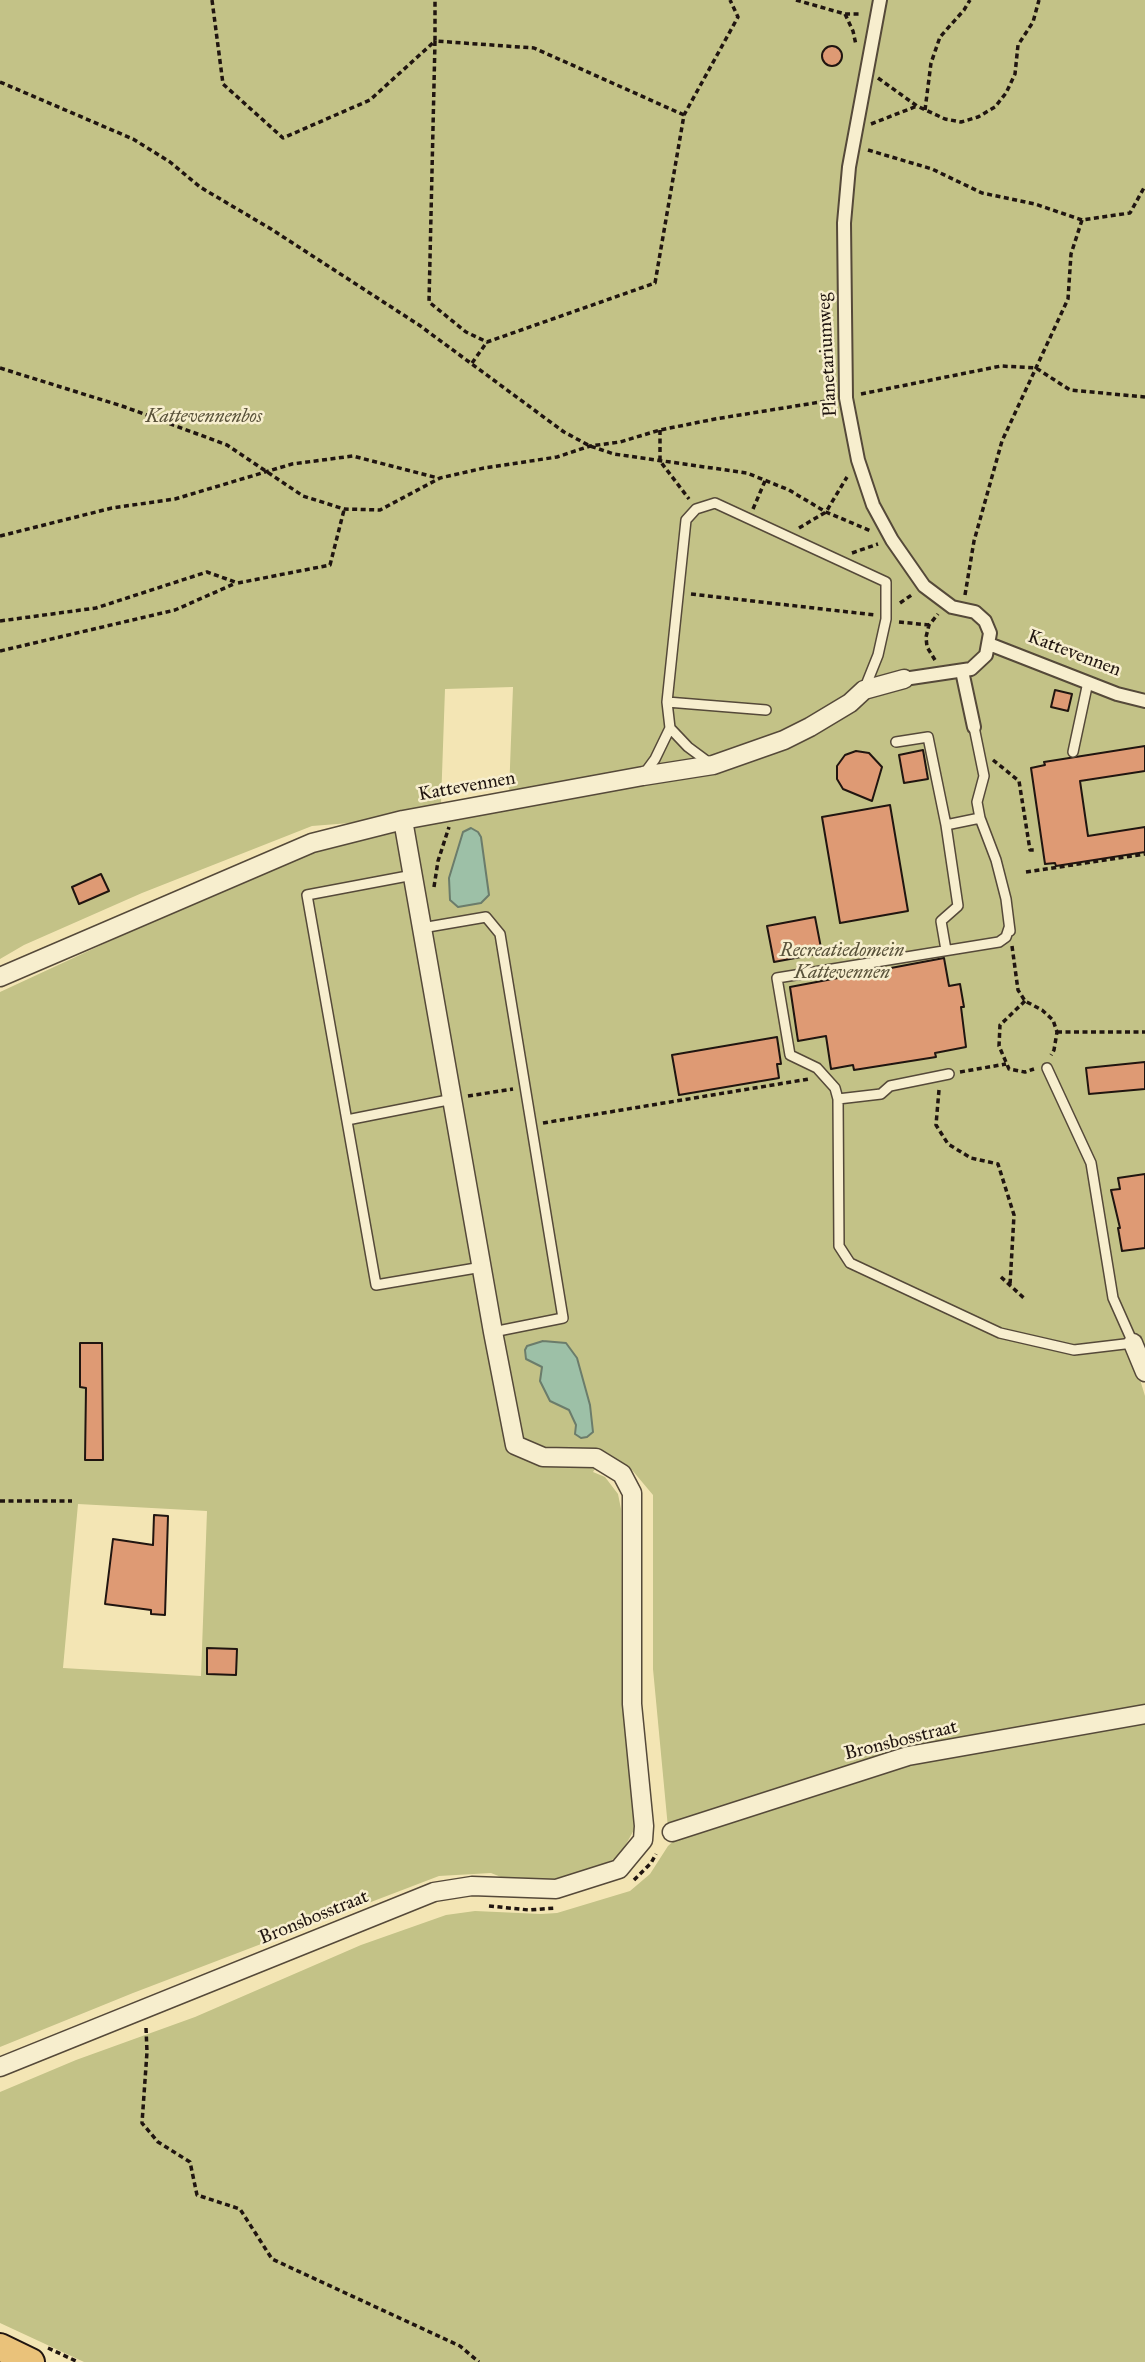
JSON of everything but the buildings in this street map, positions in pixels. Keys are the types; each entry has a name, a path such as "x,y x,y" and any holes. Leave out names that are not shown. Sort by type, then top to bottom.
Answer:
{"main road":[{"path":"0,2347 30,2362"}],"street":[{"name":"Planetariumweg","path":"880,0 849,167 844,223 846,398 858,460 873,505 892,540 924,586 957,607 975,612 985,621 990,633 989,644"},
{"path":"974,727 955,671 979,663 986,655 989,644"},
{"name":"Kattevennen","path":"989,644 1117,694 1145,701"},
{"name":"Kattevennen","path":"0,977 312,843 403,820 713,765 810,727 850,703 864,690 904,679 955,671"},
{"path":"403,820 493,1332"},
{"name":"Bronsbosstraat","path":"0,2067 435,1892 472,1886 556,1889 619,1869 643,1840 644,1826 632,1704 632,1493 622,1474 596,1458 544,1457 515,1445 493,1332"},
{"path":"1133,1343 1145,1372"},
{"name":"Bronsbosstraat","path":"673,1832 908,1756 1145,1714"}],"lane":[{"path":"643,776 670,728 667,702 686,520 696,509 715,503 886,582 886,616 878,655 864,690"},
{"path":"1073,752 1088,682"},
{"path":"667,702 766,710"},
{"path":"974,727 984,776 977,802 979,818 996,860 1006,900 1010,931 1006,937 999,942 777,978 790,1055 817,1068 835,1088 838,1099 839,1246 850,1263 1000,1333 1074,1350 1133,1343 1113,1298 1091,1163 1045,1066"},
{"path":"670,728 688,747 713,765"},
{"path":"896,742 928,737 946,825 958,906 942,921 946,950"},
{"path":"946,825 979,818"},
{"path":"413,875 307,895 376,1285 482,1267"},
{"path":"422,928 486,917 500,934 564,1318 493,1332"},
{"path":"838,1099 881,1094 890,1086 945,1076"},
{"path":"347,1120 453,1099"}],"path":[{"path":"212,0 223,84 283,138 370,100 435,41 534,48 684,116"},
{"path":"435,0 429,302 466,332 487,342"},
{"path":"472,363 487,342 655,283 684,116 738,17 730,0"},
{"path":"796,0 845,14 878,13"},
{"path":"925,110 929,72 940,37 970,0"},
{"path":"845,14 853,31 856,48 869,64 917,106 944,119 961,122 978,117 995,107 1006,93 1015,74 1018,45 1033,22 1039,0"},
{"path":"0,82 132,139 170,162 200,187 294,243 419,325 564,432 590,446 614,454 747,473 789,490 826,512 892,540"},
{"path":"857,131 898,111 917,106"},
{"path":"854,146 932,169 982,193 1035,204 1082,220 1130,213 1145,186"},
{"path":"955,671 931,656 926,637 929,625 941,612 957,607 1002,441 1068,299 1071,254 1082,220"},
{"path":"0,368 125,407 227,446 303,496 344,509 380,510 440,478 557,457 590,446 620,442 660,430 846,398 1001,366 1036,368 1070,390 1145,397"},
{"path":"660,430 660,461 696,509"},
{"path":"0,537 112,508 175,499 292,464 354,456 440,478"},
{"path":"787,536 826,512 858,460"},
{"path":"749,517 765,480"},
{"path":"0,651 175,610 238,583 330,565 344,509"},
{"path":"837,558 892,540"},
{"path":"0,621 96,608 207,572 238,583"},
{"path":"886,616 924,586"},
{"path":"678,592 886,616 929,625"},
{"path":"978,747 1019,781 1030,850 1036,850"},
{"path":"1026,872 1145,855"},
{"path":"1010,931 1018,990 1025,1001 1053,1020 1057,1032 1054,1050 1045,1066 1026,1072 1009,1069 999,1046 1000,1025 1025,1001"},
{"path":"1057,1032 1145,1032"},
{"path":"1006,1064 945,1076 936,1125 948,1144 971,1158 998,1164 1014,1215 1010,1285"},
{"path":"532,1125 824,1077"},
{"path":"453,1099 526,1087"},
{"path":"1001,1278 1026,1300"},
{"path":"0,1501 72,1501"},
{"path":"626,1885 643,1872 665,1838 673,1832"},
{"path":"480,1904 529,1910 560,1907"},
{"path":"157,2023 146,2028 142,2123 158,2142 190,2162 197,2195 240,2209 272,2259 460,2346 479,2362"}],"green space":[{"path":"0,0 1145,0 1145,1350 1132,1353 1145,1396 1145,1709 1004,1736 668,1828 653,1669 653,1495 632,1470 606,1452 593,1472 605,1477 618,1494 621,1509 622,1656 635,1828 619,1857 585,1872 536,1883 511,1881 491,1873 439,1876 0,2047 0,992 289,858 394,830 588,796 589,781 509,793 513,687 445,689 441,803 350,823 312,826 142,893 24,945 0,959","holes":["78,1504 207,1511 201,1676 63,1668"]},
{"path":"1145,1719 1145,2362 84,2362 0,2323 0,2092 76,2060 195,2017 361,1945 446,1915 475,1911 557,1913 630,1891 650,1874 668,1846 680,1835 888,1768 982,1749 1052,1741"}],"shaded area":[{"path":"471,828 481,837 489,895 481,903 458,907 450,900 449,878 463,832"},
{"path":"543,1341 566,1343 577,1358 590,1405 593,1432 587,1437 581,1438 575,1434 576,1425 569,1410 550,1401 540,1381 542,1367 526,1359 527,1346"}],"park label":[{"name":"Kattevennenbos","path":"204,417"},
{"name":"Recreatiedomein Kattevennen","path":"842,962"}]}
